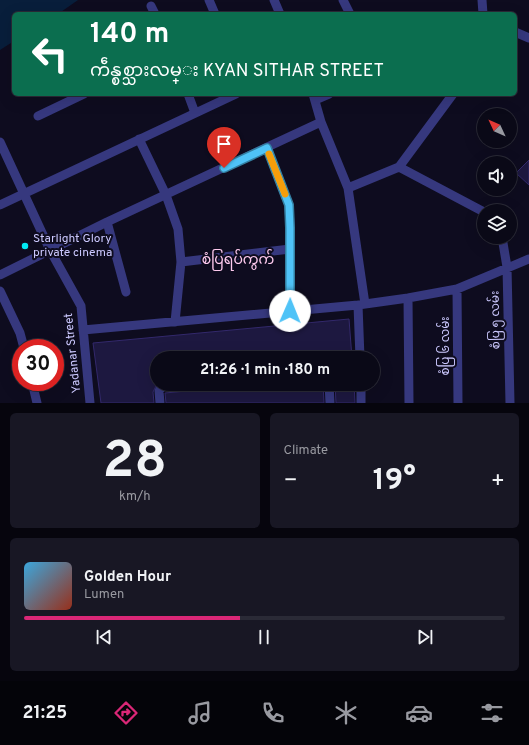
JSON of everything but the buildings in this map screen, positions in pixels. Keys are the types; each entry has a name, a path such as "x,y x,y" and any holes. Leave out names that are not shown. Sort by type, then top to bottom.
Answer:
{"street":[{"path":"209,0 214,12"},
{"path":"274,0 279,12"},
{"path":"343,0 349,12"},
{"path":"482,0 483,12"},
{"path":"517,33 529,38"},
{"path":"38,116 80,96"},
{"path":"189,96 195,113"},
{"path":"0,205 232,96"},
{"path":"348,188 399,167 452,96"},
{"path":"314,97 321,122 348,188 362,304 360,351"},
{"path":"0,276 107,222 321,122"},
{"path":"139,139 166,195 178,229 181,262 175,322"},
{"name":"Yadanar Street","path":"0,142 50,250 81,306 90,403"},
{"path":"267,148 289,205 290,311"},
{"path":"399,167 477,208"},
{"path":"107,222 126,292"},
{"name":"စံပြ ၅ လမ်း","path":"503,244 507,267 510,403"},
{"path":"181,262 290,249"},
{"path":"83,330 362,304 408,298 457,289 529,259"},
{"name":"စံပြ ၆ လမ်း","path":"457,289 458,403"},
{"path":"0,291 22,339"},
{"path":"408,298 410,403"},
{"path":"34,391 37,403"},
{"path":"159,391 160,403"},
{"path":"329,391 330,403"},
{"path":"361,391 361,403"}],"water":[{"path":"0,0 78,0 61,12 12,12 12,42 0,50"}],"slow traffic":[{"path":"269,154 285,194"}],"place":[{"name":"Starlight Glory private cinema","path":"25,246"}],"district":[{"name":"စံပြရပ်ကွက်","path":"238,260"}],"route":[{"path":"224,168 267,148 289,205 290,311"}]}
